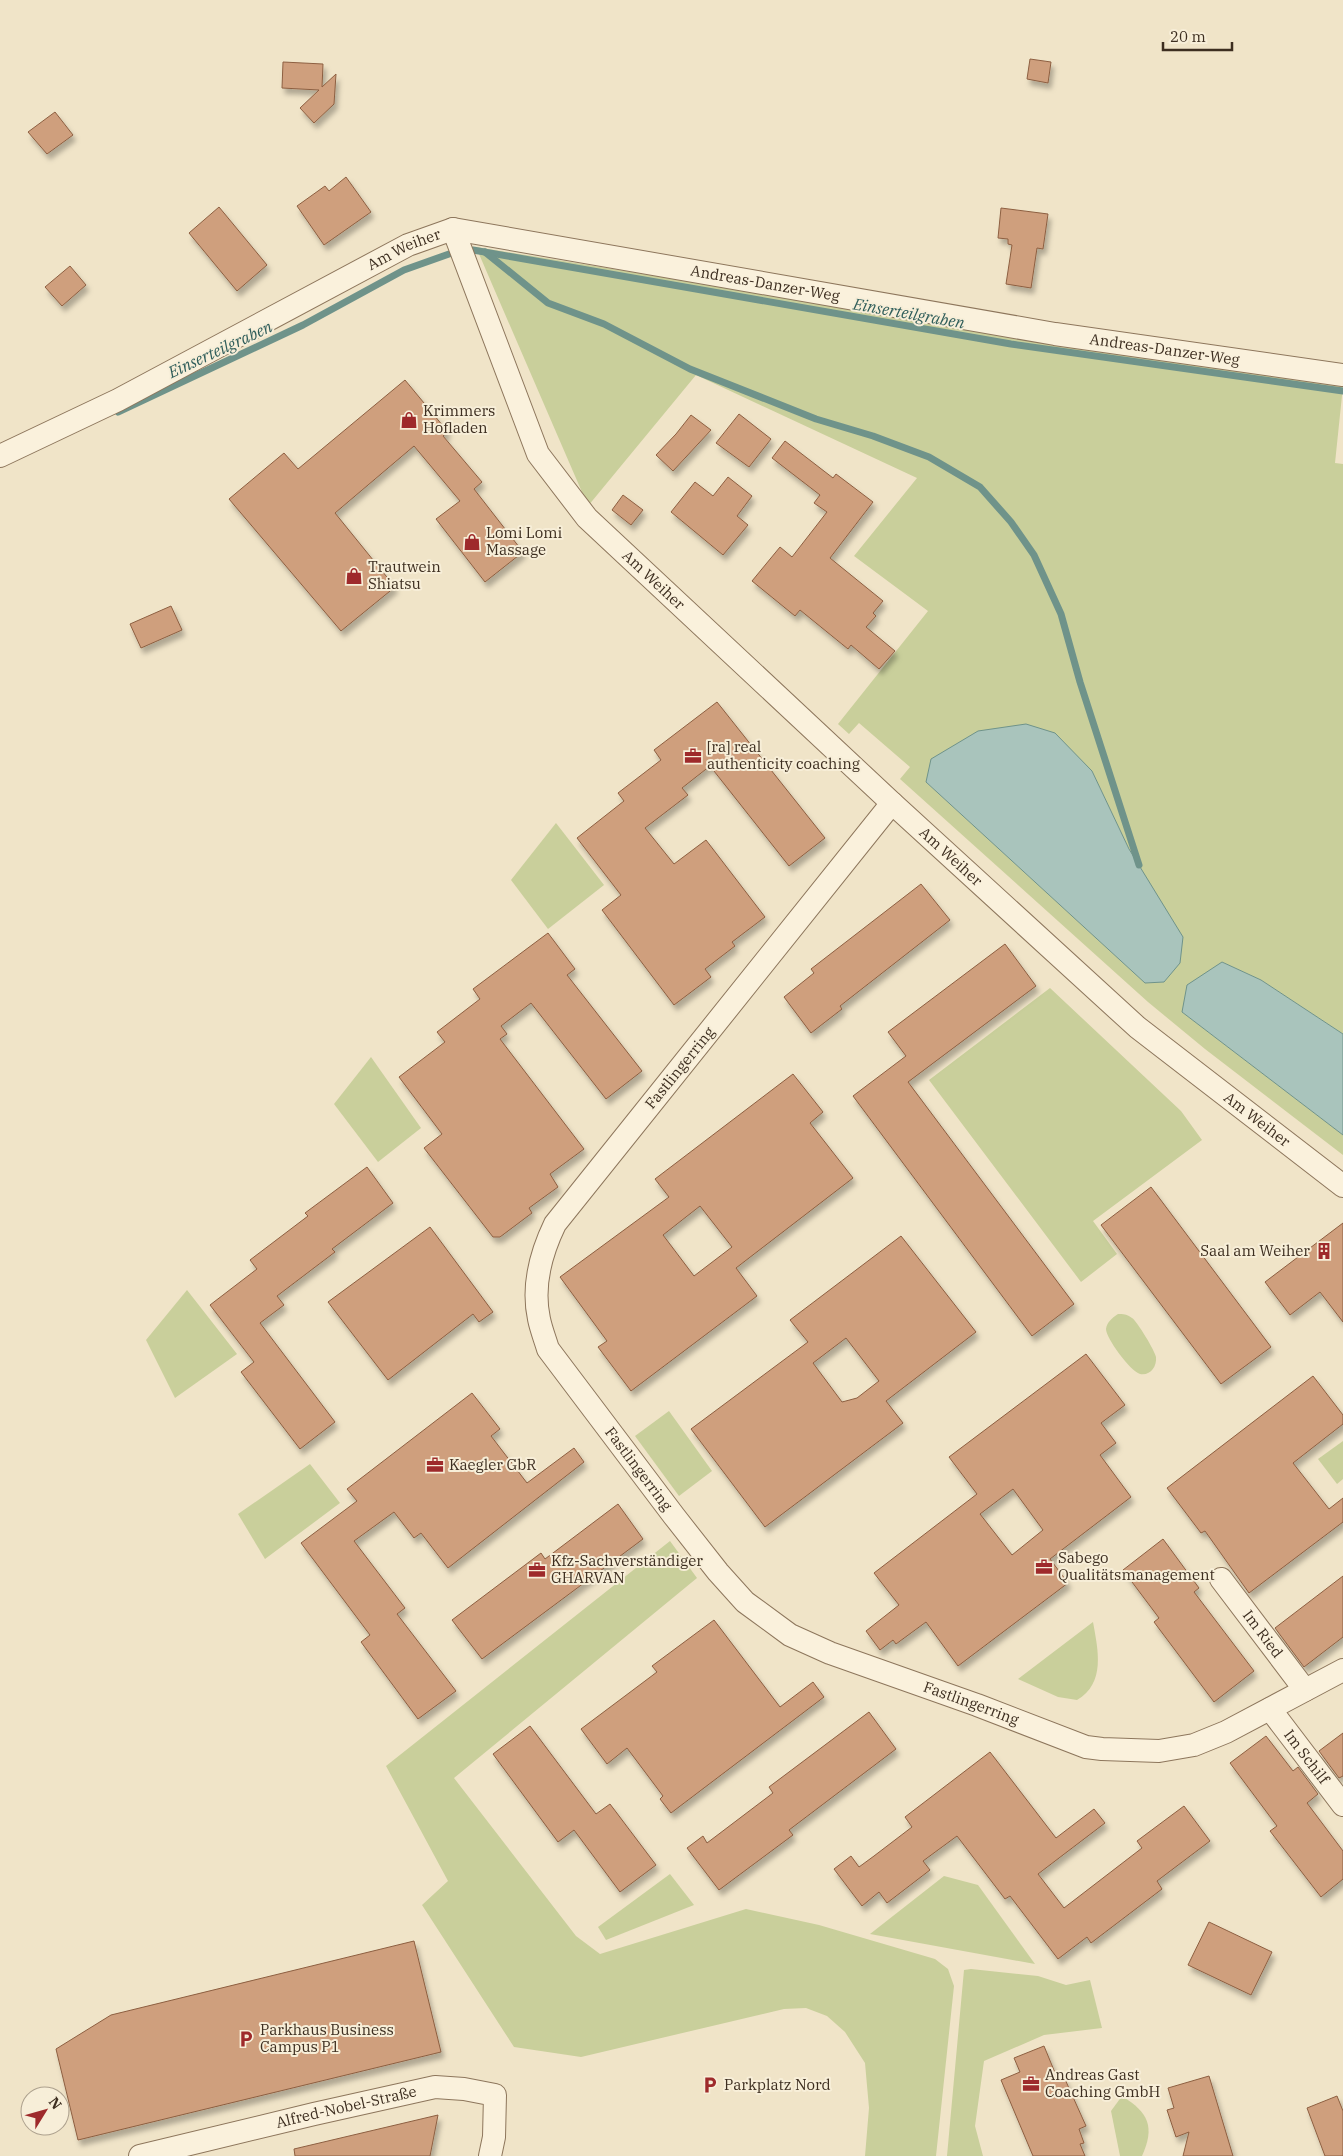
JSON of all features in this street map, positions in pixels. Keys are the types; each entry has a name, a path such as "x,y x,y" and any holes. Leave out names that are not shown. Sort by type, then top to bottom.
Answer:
{"street":[{"name":"Andreas-Danzer-Weg","path":"453,230 1055,334 1343,375"},
{"name":"Am Weiher","path":"0,456 118,400 408,245 453,230 538,454 587,518 892,803 1137,1027 1343,1186"},
{"name":"Fastlingerring","path":"892,803 555,1224 543,1247 537,1286 538,1318 548,1349 718,1572 745,1602 790,1635 830,1653 977,1705 1086,1747 1159,1751 1194,1745 1226,1732 1343,1670"},
{"name":"Im Ried","path":"1221,1578 1305,1690"},
{"name":"Im Schilf","path":"1270,1709 1343,1805"},
{"name":"Alfred-Nobel-Straße","path":"140,2156 435,2087 464,2089 496,2095 494,2137 490,2156"}],"green space":[{"path":"476,247 1343,386 1335,463 1343,464 1343,1034 1261,980 1222,962 1182,1012 1343,1135 1343,1155 1205,1049 1148,1002 900,779 910,767 859,723 849,734 838,724 928,611 854,556 917,478 696,375 588,506","holes":["1092,771 1129,849 1164,982 1145,983 926,782"]},
{"path":"556,823 604,885 548,929 511,880"},
{"path":"1050,988 1181,1111 1202,1140 1093,1221 1117,1254 1081,1282 929,1080"},
{"path":"371,1057 421,1128 378,1162 334,1104"},
{"path":"187,1290 237,1354 175,1398 146,1340"},
{"path":"1118,1314 1127,1315 1132,1318 1155,1354 1155,1364 1147,1374 1140,1374 1130,1367 1107,1333 1106,1329 1110,1320"},
{"path":"669,1411 712,1471 679,1496 635,1436"},
{"path":"1343,1441 1343,1479 1337,1484 1318,1459"},
{"path":"310,1464 340,1503 265,1559 238,1514"},
{"path":"670,1541 697,1578 454,1778 576,1936 600,1954 746,1909 819,1925 935,1959 948,1969 954,1986 936,2156 865,2156 869,2108 865,2063 845,2032 827,2016 806,2008 784,2009 581,2057 514,2047 422,1905 448,1881 386,1766"},
{"path":"1093,1622 1098,1655 1096,1675 1086,1693 1077,1700 1058,1697 1018,1679"},
{"path":"670,1874 694,1905 606,1940 598,1927"},
{"path":"944,1876 978,1885 1035,1964 870,1934"},
{"path":"971,1969 1038,1976 1066,1985 1090,1980 1102,2028 1044,2035 984,2061 975,2126 983,2156 947,2156 964,1970"},
{"path":"1122,2096 1138,2108 1147,2122 1149,2129 1148,2137 1142,2156 1120,2156 1111,2111"}],"water":[{"path":"1026,724 1055,733 1092,771 1129,849 1183,937 1180,963 1164,982 1145,983 926,782 931,759 978,731"},
{"path":"1222,962 1261,980 1343,1034 1343,1135 1182,1012 1187,985"}],"building":[{"path":"1030,59 1051,62 1048,83 1027,79"},
{"path":"283,62 323,64 322,87 336,74 334,104 314,123 300,108 319,90 282,88"},
{"path":"55,112 73,135 47,154 28,132"},
{"path":"346,177 371,212 324,245 297,206 325,186 329,191"},
{"path":"219,207 267,265 237,291 189,233"},
{"path":"1001,208 1048,214 1043,249 1037,248 1031,288 1006,284 1012,245 1008,244 1008,239 998,238"},
{"path":"70,266 86,285 62,306 45,287"},
{"path":"405,380 448,432 443,436 482,482 474,489 523,552 485,582 436,519 460,501 414,446 335,513 395,587 341,631 229,499 284,453 298,469"},
{"path":"739,414 771,439 749,467 716,443"},
{"path":"691,415 711,430 673,471 656,455"},
{"path":"785,441 833,478 836,474 873,502 830,558 883,601 873,613 876,616 866,627 895,651 879,669 851,645 848,649 800,610 795,616 752,581 780,547 792,557 827,512 814,503 820,495 772,458"},
{"path":"728,477 752,496 737,516 748,525 723,555 671,512 695,482 713,496"},
{"path":"623,495 643,510 631,525 612,510"},
{"path":"171,606 182,630 141,648 130,624"},
{"path":"717,702 825,838 789,866 710,766 682,788 688,795 645,828 674,864 706,840 765,917 732,942 735,946 705,969 711,977 674,1005 602,910 621,895 577,838 624,801 618,793 661,760 654,750"},
{"path":"921,884 950,920 840,1006 842,1009 811,1033 784,997 814,973 811,969"},
{"path":"548,933 575,969 567,975 642,1071 606,1099 531,1003 501,1026 507,1034 500,1039 584,1149 550,1174 558,1187 529,1208 532,1213 500,1237 493,1237 424,1148 442,1134 399,1077 445,1042 437,1032 480,999 473,989"},
{"path":"1005,944 1036,986 908,1082 1074,1304 1032,1336 853,1096 906,1056 888,1032"},
{"path":"793,1074 823,1112 810,1123 853,1178 736,1268 757,1296 631,1391 598,1347 607,1341 560,1277 669,1197 655,1179","holes":["700,1206 732,1247 694,1276 663,1235"]},
{"path":"367,1167 393,1203 332,1249 335,1252 277,1296 284,1305 260,1323 335,1422 300,1449 241,1372 254,1362 210,1305 257,1269 250,1260 308,1216 305,1213"},
{"path":"1151,1187 1271,1347 1221,1384 1101,1225"},
{"name":"Saal am Weiher","path":"1343,1223 1343,1322 1320,1292 1290,1315 1265,1282"},
{"path":"430,1227 493,1312 479,1322 473,1314 388,1380 328,1302"},
{"path":"901,1236 976,1332 886,1401 903,1423 765,1527 691,1429 808,1342 790,1320","holes":["846,1338 879,1381 857,1398 842,1402 813,1363"]},
{"path":"1086,1354 1125,1405 1101,1423 1116,1443 1100,1455 1131,1497 1050,1559 1068,1583 958,1666 926,1622 896,1644 893,1640 880,1650 866,1631 899,1605 874,1573 977,1494 949,1457","holes":["1013,1489 1043,1530 1012,1555 980,1514"]},
{"path":"1313,1376 1343,1415 1343,1424 1293,1463 1329,1509 1343,1498 1343,1522 1249,1593 1205,1531 1201,1533 1167,1488"},
{"path":"472,1393 500,1429 491,1436 527,1483 574,1448 584,1462 448,1568 421,1533 414,1538 394,1512 354,1541 405,1608 397,1614 456,1691 418,1719 361,1642 370,1635 301,1543 357,1501 347,1489"},
{"path":"618,1504 643,1539 482,1659 452,1620 541,1553 545,1559"},
{"path":"1163,1539 1199,1588 1194,1592 1254,1671 1214,1702 1154,1622 1159,1618 1123,1570"},
{"path":"1343,1576 1343,1637 1304,1667 1275,1628"},
{"path":"714,1620 780,1707 813,1682 824,1697 671,1813 660,1799 663,1796 627,1748 607,1764 581,1729 657,1672 652,1666"},
{"path":"869,1712 896,1749 789,1830 793,1835 719,1890 687,1848 703,1836 707,1843 773,1793 769,1787"},
{"path":"530,1726 596,1814 610,1804 656,1865 620,1892 574,1830 558,1842 493,1754"},
{"path":"1343,1733 1343,1776 1339,1778 1319,1751"},
{"path":"1266,1736 1293,1771 1298,1767 1318,1794 1307,1803 1343,1851 1343,1879 1321,1897 1270,1831 1277,1826 1230,1763"},
{"path":"990,1752 1056,1838 1094,1809 1105,1823 1038,1874 1064,1908 1142,1848 1137,1841 1184,1806 1210,1841 1157,1881 1162,1889 1091,1943 1087,1937 1058,1959 1010,1896 1005,1899 957,1836 923,1861 930,1870 887,1903 879,1892 862,1906 834,1869 851,1856 859,1867 874,1856 912,1827 905,1817"},
{"path":"1209,1922 1272,1952 1251,1995 1188,1965"},
{"name":"Parkhaus Business Campus P1","path":"414,1941 441,2052 78,2140 70,2107 70,2086 65,2086 56,2049 111,2015"},
{"path":"1044,2046 1058,2080 1064,2077 1086,2126 1079,2129 1084,2143 1080,2144 1085,2156 1033,2156 1001,2080 1020,2072 1014,2058"},
{"path":"1209,2076 1233,2156 1183,2156 1189,2132 1176,2137 1167,2110 1174,2108 1168,2088"},
{"path":"1337,2096 1343,2111 1343,2156 1325,2156 1307,2108"},
{"path":"438,2115 430,2156 295,2156 294,2149"}],"waterway":[{"name":"Einserteilgraben","path":"473,250 1011,344 1343,391"},
{"path":"485,252 548,303 604,324 690,369 816,419 873,436 929,457 980,487 1011,522 1034,555 1061,614 1080,682 1139,865"},
{"name":"Einserteilgraben","path":"118,412 303,325 404,270 449,254"}],"place":[{"name":"Krimmers Hofladen","path":"409,420"},
{"name":"Lomi Lomi Massage","path":"472,542"},
{"name":"Trautwein Shiatsu","path":"354,576"},
{"name":"[ra] real authenticity coaching","path":"693,756"},
{"name":"Saal am Weiher","path":"1324,1251"},
{"name":"Kaegler GbR","path":"435,1465"},
{"name":"Sabego Qualitätsmanagement","path":"1044,1567"},
{"name":"Kfz-Sachverständiger GHARVAN","path":"537,1570"},
{"name":"Parkhaus Business Campus P1","path":"246,2039"},
{"name":"Andreas Gast Coaching GmbH","path":"1031,2084"},
{"name":"Parkplatz Nord","path":"710,2085"}]}
